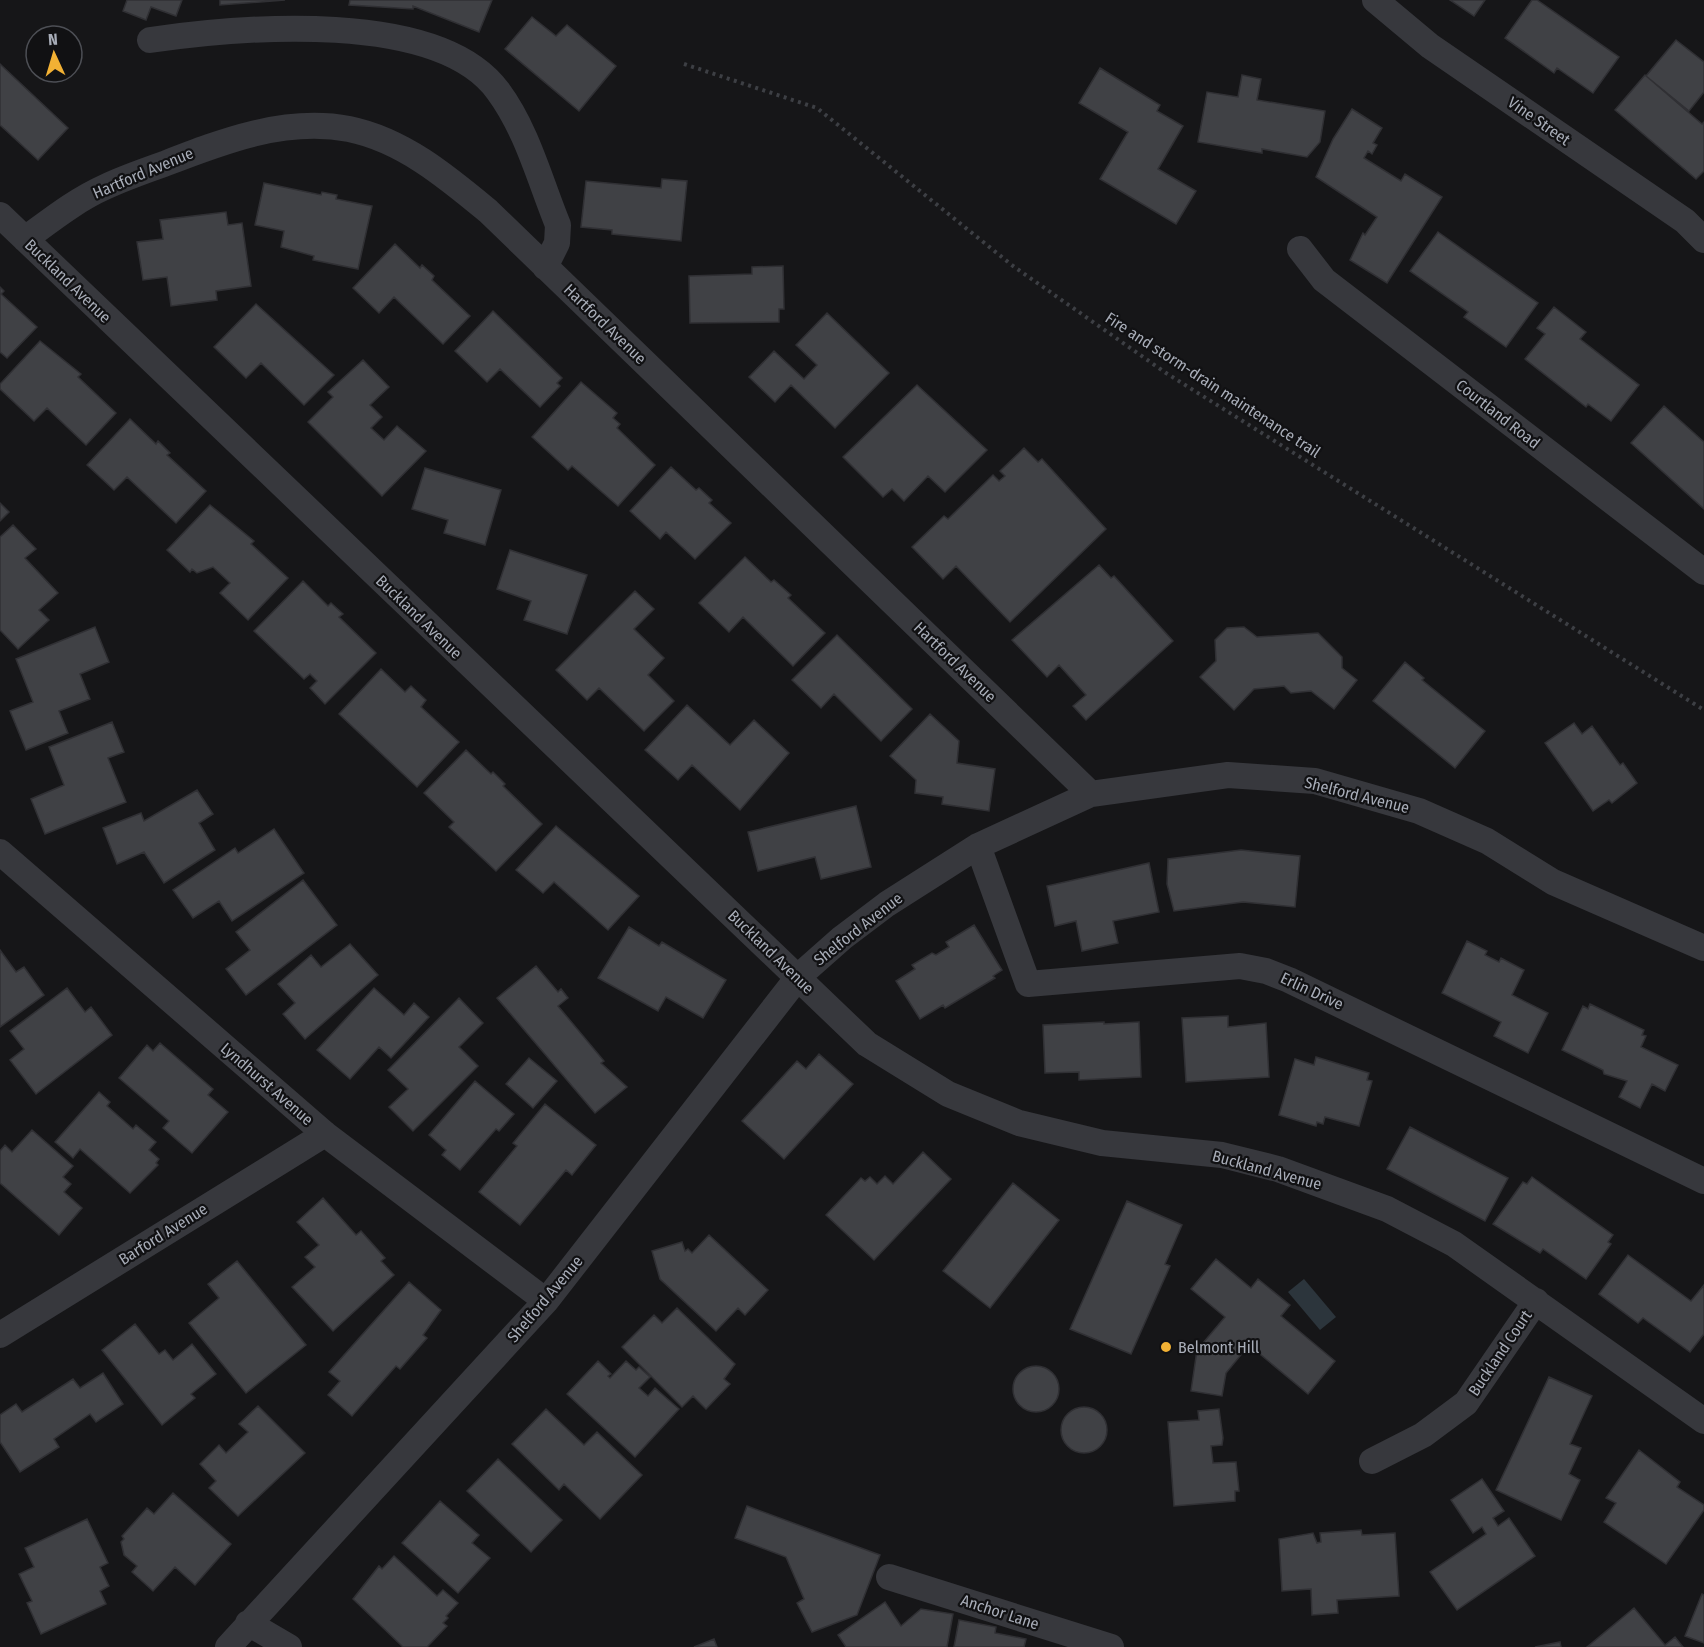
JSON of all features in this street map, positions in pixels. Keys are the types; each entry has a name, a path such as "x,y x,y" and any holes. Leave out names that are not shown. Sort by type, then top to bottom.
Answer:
{"street":[{"name":"Vine Street","path":"1375,0 1430,46 1685,221 1704,240"},
{"path":"150,40 213,31 336,29 423,44 472,63 498,91 517,122 558,225 557,243 545,267"},
{"name":"Hartford Avenue","path":"25,239 63,211 104,187 212,145 259,131 308,125 350,129 387,142 440,172 488,211 1091,794"},
{"name":"Buckland Avenue","path":"0,215 411,610 799,976 824,1005 867,1044 948,1094 1029,1126 1101,1143 1222,1155 1335,1188 1387,1209 1454,1244 1704,1421"},
{"name":"Courtland Road","path":"1300,249 1324,280 1704,572"},
{"name":"Shelford Avenue","path":"228,1647 546,1301 799,976 887,904 978,846 1091,794 1228,775 1315,781 1419,811 1487,841 1553,882 1704,948"},
{"name":"Erlin Drive","path":"978,846 1028,984 1240,966 1266,971 1704,1181"},
{"name":"Lyndhurst Avenue","path":"0,852 325,1134 546,1301"},
{"name":"Barford Avenue","path":"0,1335 325,1134"},
{"name":"Buckland Court","path":"1372,1461 1423,1435 1466,1402 1536,1301"},
{"name":"Anchor Lane","path":"889,1577 1111,1647"},
{"path":"248,1623 289,1647"}],"path":[{"name":"Fire and storm-drain maintenance trail","path":"684,64 817,108 1013,266 1166,373 1704,710"}],"shaded area":[{"path":"1304,1279 1336,1317 1320,1330 1288,1292"}],"building":[{"path":"127,0 182,0 176,16 151,7 146,20 123,11"},
{"path":"220,0 285,0 220,5"},
{"path":"350,0 492,0 479,32 413,6 413,9 349,5"},
{"path":"1450,0 1485,0 1474,16"},
{"path":"1532,0 1537,0 1619,57 1593,93 1557,68 1554,73 1505,38"},
{"path":"532,17 556,36 567,25 616,66 579,111 505,49"},
{"path":"1676,40 1704,62 1704,92 1689,111 1646,76"},
{"path":"0,64 68,128 38,160 0,125"},
{"path":"1100,68 1160,105 1157,111 1183,126 1158,169 1196,191 1176,224 1100,179 1128,132 1079,103"},
{"path":"1242,75 1261,79 1257,100 1325,111 1320,142 1307,157 1262,149 1262,153 1198,142 1207,92 1238,97"},
{"path":"1645,75 1702,124 1704,122 1704,171 1696,179 1615,110"},
{"path":"1352,109 1382,128 1373,143 1377,145 1372,154 1368,151 1364,158 1401,181 1405,174 1442,197 1387,283 1350,260 1363,233 1365,235 1377,217 1316,177 1333,139"},
{"path":"662,179 687,181 681,241 612,234 612,230 581,227 586,181 661,188"},
{"path":"264,183 321,195 322,192 337,195 336,199 372,206 358,269 313,260 314,256 281,247 284,231 255,225"},
{"path":"226,212 228,225 242,223 251,286 216,291 217,300 171,306 167,277 143,280 137,242 163,239 160,220"},
{"path":"1438,232 1538,303 1506,347 1464,317 1468,312 1410,271"},
{"path":"395,244 420,268 422,265 434,276 432,280 470,316 443,344 394,297 379,313 353,288"},
{"path":"783,266 784,309 779,309 779,322 690,323 689,276 752,274 752,267"},
{"path":"0,287 4,291 1,294 37,327 7,358 0,352"},
{"path":"256,304 334,375 304,405 261,363 246,378 214,347"},
{"path":"1554,307 1586,332 1580,339 1639,385 1611,421 1588,404 1586,407 1525,359 1545,334 1537,328"},
{"path":"493,311 562,378 557,383 560,386 540,407 500,369 487,382 455,351"},
{"path":"827,313 889,373 835,428 791,385 775,402 749,377 774,351 804,379 817,365 796,345"},
{"path":"40,341 81,374 78,377 116,413 86,445 47,408 34,421 0,389 0,384"},
{"path":"363,360 389,387 370,405 382,417 371,428 384,440 397,426 426,451 382,496 308,422 333,397 328,392"},
{"path":"581,382 617,413 613,418 620,424 617,428 655,465 618,506 572,466 568,470 532,437"},
{"path":"917,385 987,450 945,492 928,476 904,501 892,489 883,497 843,457"},
{"path":"1664,406 1704,442 1704,509 1631,443"},
{"path":"130,419 156,444 158,441 170,453 167,455 206,491 176,523 127,477 114,490 87,465"},
{"path":"1024,448 1038,462 1042,459 1106,529 1010,622 956,566 943,579 912,547 944,516 948,519 993,475 999,481 1005,476 1000,471"},
{"path":"671,467 696,490 699,488 712,500 709,503 731,523 695,559 666,532 660,539 630,511"},
{"path":"425,468 501,490 485,545 444,533 448,520 412,509"},
{"path":"0,503 9,512 0,521"},
{"path":"210,505 254,541 251,544 288,578 248,620 220,593 230,583 213,567 197,573 192,569 190,572 167,550"},
{"path":"13,525 36,549 25,558 58,593 39,610 49,620 18,649 0,630 0,537"},
{"path":"510,550 587,575 567,634 524,620 531,601 497,589"},
{"path":"745,557 771,582 774,580 791,595 788,598 825,633 793,666 743,617 729,632 699,603"},
{"path":"1099,565 1111,578 1114,576 1173,641 1086,720 1073,706 1086,695 1059,665 1047,677 1012,640"},
{"path":"303,581 328,606 331,603 343,614 339,617 376,653 325,704 310,688 317,681 310,674 304,679 254,631"},
{"path":"635,591 654,609 634,629 664,658 648,675 674,701 644,731 599,688 587,700 556,670"},
{"path":"95,627 109,662 80,674 90,699 59,711 68,733 26,750 10,711 33,702 16,659"},
{"path":"1244,627 1257,637 1318,633 1342,657 1342,668 1357,680 1334,709 1311,691 1291,693 1284,686 1254,689 1234,710 1200,677 1216,661 1215,640 1227,628"},
{"path":"837,635 912,709 881,741 834,694 821,708 792,680"},
{"path":"1405,662 1424,678 1422,680 1485,731 1455,768 1373,701"},
{"path":"381,669 405,692 411,686 426,700 421,707 459,742 417,787 339,714"},
{"path":"687,705 730,745 754,720 789,753 740,810 692,765 678,780 645,750"},
{"path":"930,714 959,741 957,763 995,769 989,811 942,804 943,797 915,793 916,780 890,756"},
{"path":"112,722 124,752 108,758 126,802 45,834 31,799 64,785 49,747"},
{"path":"1574,723 1582,734 1592,726 1620,765 1623,763 1637,783 1612,803 1609,800 1593,811 1545,743"},
{"path":"466,750 491,774 493,772 505,784 503,786 542,824 496,871 449,827 454,822 424,793"},
{"path":"197,790 213,814 199,823 215,850 164,883 144,852 117,864 103,828 141,813 144,821"},
{"path":"856,806 871,867 821,879 815,857 758,871 748,832"},
{"path":"556,826 639,896 608,930 554,882 543,893 516,870"},
{"path":"274,829 304,873 232,921 219,901 193,918 173,890 235,848 238,853"},
{"path":"1241,850 1300,856 1295,907 1243,902 1174,911 1167,884 1168,859"},
{"path":"1149,863 1159,912 1113,921 1118,943 1082,951 1076,921 1055,926 1047,886"},
{"path":"303,880 337,925 246,995 226,969 250,950 236,932"},
{"path":"974,925 1002,970 993,976 995,978 945,1008 943,1005 920,1019 896,981 915,969 912,965 932,953 936,955 949,947 946,942"},
{"path":"629,927 659,946 662,942 726,980 703,1018 666,997 658,1011 598,978"},
{"path":"1467,941 1487,951 1485,955 1499,962 1501,958 1524,970 1512,995 1548,1013 1528,1053 1494,1036 1501,1022 1442,993"},
{"path":"350,944 378,975 305,1039 283,1014 295,1003 278,984 311,955 321,967"},
{"path":"0,950 16,972 24,967 44,995 0,1027"},
{"path":"536,966 558,992 561,989 568,998 558,1006 604,1061 601,1063 627,1087 595,1113 497,998"},
{"path":"67,988 85,1012 91,1007 112,1035 36,1094 10,1060 24,1049 10,1031"},
{"path":"374,988 404,1015 414,1003 429,1017 391,1058 379,1047 350,1079 317,1050"},
{"path":"459,998 483,1023 459,1047 478,1066 413,1131 389,1107 408,1089 388,1070"},
{"path":"1590,1004 1644,1030 1642,1035 1646,1036 1641,1047 1678,1065 1665,1091 1652,1084 1640,1108 1619,1097 1627,1081 1604,1074 1603,1070 1562,1050 1583,1006 1588,1009"},
{"path":"1228,1016 1228,1027 1266,1023 1269,1077 1186,1082 1182,1018"},
{"path":"1104,1022 1104,1024 1139,1022 1141,1077 1079,1080 1079,1072 1045,1073 1043,1025"},
{"path":"160,1043 213,1089 208,1095 228,1112 192,1153 163,1128 169,1121 119,1078 147,1045 153,1051"},
{"path":"819,1054 853,1084 784,1159 742,1121 797,1061 806,1069"},
{"path":"1316,1057 1369,1073 1367,1080 1372,1081 1359,1126 1325,1117 1323,1124 1317,1122 1316,1126 1279,1115 1295,1059 1314,1065"},
{"path":"529,1058 557,1081 533,1108 506,1084"},
{"path":"475,1081 514,1114 499,1131 496,1129 460,1170 442,1155 446,1150 429,1135"},
{"path":"99,1092 110,1102 107,1106 133,1129 136,1125 156,1142 149,1150 159,1159 156,1163 158,1165 130,1193 80,1149 73,1158 55,1142"},
{"path":"545,1104 596,1145 572,1175 566,1170 520,1225 479,1192 517,1146 513,1143"},
{"path":"1410,1127 1508,1178 1485,1221 1387,1169"},
{"path":"32,1130 73,1166 63,1177 71,1184 64,1192 82,1208 59,1235 0,1183 0,1151 5,1145 12,1152"},
{"path":"923,1152 951,1179 874,1260 826,1215 861,1178 865,1181 870,1177 877,1184 885,1176 893,1184"},
{"path":"1532,1177 1613,1235 1608,1242 1611,1244 1586,1279 1543,1249 1540,1253 1493,1224 1523,1182 1527,1184"},
{"path":"1013,1183 1059,1220 990,1308 943,1271"},
{"path":"323,1198 356,1235 361,1231 385,1258 381,1261 394,1275 333,1331 292,1287 315,1267 305,1257 319,1245 297,1222"},
{"path":"1127,1201 1182,1225 1165,1264 1170,1266 1131,1354 1070,1329"},
{"path":"709,1235 768,1290 745,1315 738,1308 716,1331 660,1279 652,1251 682,1242 685,1251 688,1249 692,1253"},
{"path":"1628,1255 1691,1301 1704,1285 1704,1334 1690,1352 1643,1318 1638,1323 1599,1294"},
{"path":"1216,1259 1251,1288 1258,1279 1290,1305 1281,1316 1335,1361 1308,1394 1249,1345 1226,1373 1222,1396 1191,1391 1197,1350 1225,1317 1191,1289"},
{"path":"237,1261 306,1345 246,1393 189,1323 219,1298 208,1284"},
{"path":"409,1282 441,1310 423,1335 427,1338 400,1369 396,1366 352,1416 328,1395 340,1381 329,1372"},
{"path":"677,1308 735,1364 724,1379 730,1384 706,1409 693,1396 682,1407 622,1347 654,1315 662,1323"},
{"path":"135,1324 159,1354 165,1350 173,1360 192,1344 216,1374 191,1394 195,1398 162,1425 102,1350"},
{"path":"598,1361 611,1374 608,1376 610,1378 626,1361 636,1370 639,1367 650,1377 639,1388 648,1396 655,1388 679,1409 635,1457 567,1394"},
{"path":"1036,1366 1052,1373 1059,1389 1052,1405 1036,1412 1020,1405 1013,1389 1020,1373"},
{"path":"103,1373 123,1404 96,1422 90,1414 54,1439 59,1447 20,1472 0,1442 0,1415 16,1404 22,1412 73,1379 80,1388"},
{"path":"1549,1377 1592,1396 1570,1444 1581,1448 1569,1474 1580,1480 1561,1520 1496,1490"},
{"path":"258,1406 305,1453 238,1516 209,1488 216,1481 200,1464 219,1445 226,1453 248,1432 239,1424"},
{"path":"1084,1407 1100,1414 1107,1430 1100,1446 1084,1453 1068,1446 1061,1430 1068,1414"},
{"path":"546,1409 584,1445 597,1432 642,1475 600,1519 564,1484 559,1490 512,1444"},
{"path":"1219,1409 1223,1438 1222,1445 1211,1446 1213,1463 1236,1462 1239,1491 1235,1491 1235,1501 1174,1506 1168,1422 1199,1420 1198,1411"},
{"path":"1639,1450 1680,1482 1677,1487 1704,1505 1704,1510 1666,1564 1604,1522 1616,1503 1606,1498"},
{"path":"498,1459 562,1520 531,1552 467,1491"},
{"path":"1482,1479 1504,1511 1493,1518 1498,1526 1509,1518 1535,1556 1457,1610 1430,1572 1486,1534 1482,1527 1473,1533 1451,1500"},
{"path":"173,1493 231,1544 195,1585 175,1567 153,1591 132,1572 137,1566 124,1555 122,1536 147,1508 154,1514"},
{"path":"440,1501 479,1535 472,1543 490,1558 458,1593 402,1543"},
{"path":"747,1506 880,1555 857,1615 812,1632 797,1603 804,1599 786,1557 735,1538"},
{"path":"87,1519 108,1563 100,1567 109,1586 100,1591 106,1604 41,1634 27,1603 32,1601 19,1574 34,1567 25,1548"},
{"path":"1361,1530 1362,1535 1395,1533 1399,1596 1337,1600 1338,1613 1312,1615 1311,1589 1282,1591 1279,1539 1313,1533 1317,1543 1321,1542 1320,1533"},
{"path":"394,1556 437,1596 443,1590 458,1603 446,1616 448,1618 443,1623 447,1626 427,1647 403,1647 353,1599 379,1566 382,1569"},
{"path":"1702,1594 1704,1595 1704,1643 1685,1636"},
{"path":"885,1602 901,1626 921,1609 953,1614 947,1647 846,1647 838,1635"},
{"path":"1634,1608 1665,1645 1675,1637 1683,1647 1587,1647"},
{"path":"959,1620 996,1627 995,1633 1026,1639 1024,1647 954,1647"},
{"path":"714,1639 717,1647 694,1647"},
{"path":"1560,1642 1561,1647 1535,1647"}],"place":[{"name":"Belmont Hill","path":"1166,1347"}]}
